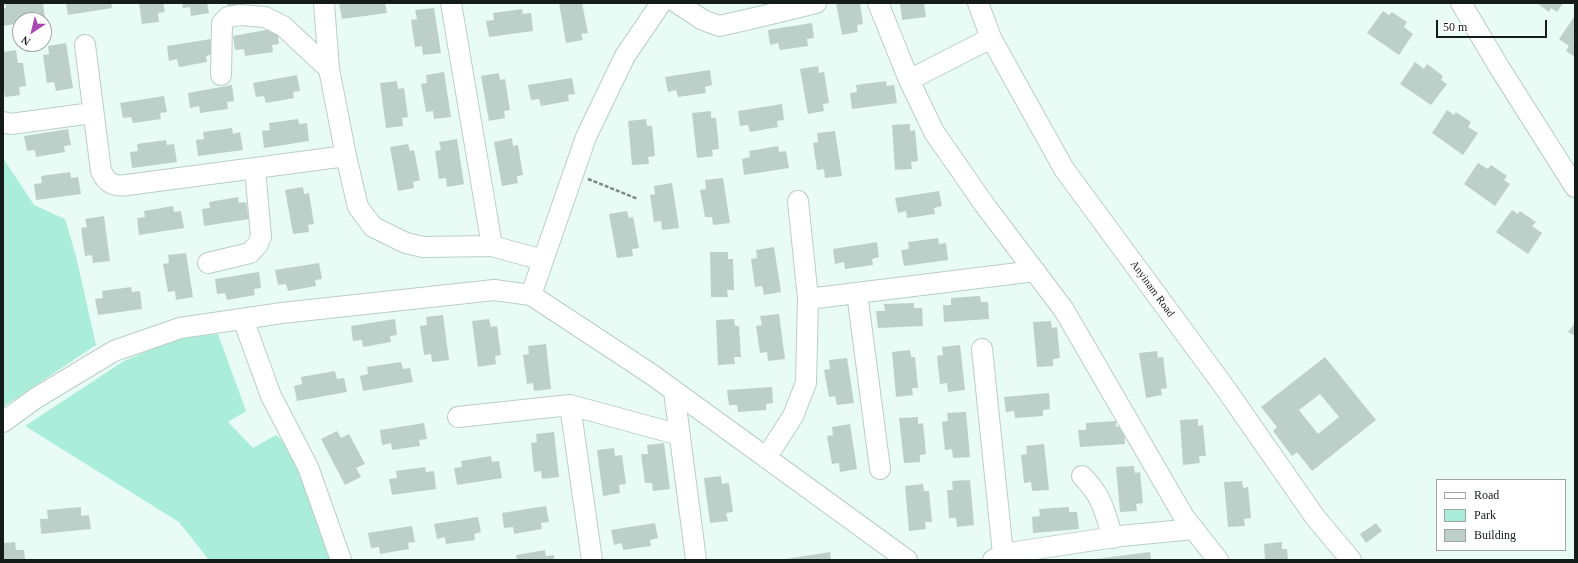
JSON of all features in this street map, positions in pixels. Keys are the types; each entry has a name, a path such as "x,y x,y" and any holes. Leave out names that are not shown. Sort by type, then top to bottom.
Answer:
{"street":[{"path":"324,3 329,69 346,156 358,208 373,227 406,244 423,247 492,246 544,260"},
{"path":"451,3 492,246"},
{"path":"531,295 586,137 625,56 661,3"},
{"path":"677,3 703,20 719,26 816,3"},
{"path":"878,3 910,80 934,132 984,204 1064,310 1184,517 1218,560"},
{"name":"Anyinam Road","path":"978,3 991,38 1064,169 1223,385 1315,517 1352,560"},
{"path":"1461,3 1499,67 1575,187"},
{"path":"221,75 222,23 228,18 241,16 265,17 283,26 329,69"},
{"path":"910,80 991,38"},
{"path":"85,45 92,113 101,170 105,179 112,184 119,186 346,156"},
{"path":"3,122 11,124 92,113"},
{"path":"208,263 250,253 258,244 261,237 254,168"},
{"path":"766,458 794,416 806,383 808,299 798,201"},
{"path":"808,299 1035,271"},
{"path":"3,422 36,398 114,351 180,328 282,313 494,290 531,295 651,374 907,560"},
{"path":"857,293 880,469"},
{"path":"242,319 271,396 308,466 341,560"},
{"path":"982,350 998,557 1113,538 1194,529"},
{"path":"674,391 696,560"},
{"path":"458,417 570,405 680,435"},
{"path":"570,405 592,560"},
{"path":"1082,476 1093,486 1100,497 1113,538"}],"path":[{"path":"573,173 638,200"}],"green space":[{"path":"3,158 34,205 65,219 76,256 96,345 3,407"},
{"path":"218,334 246,411 228,422 253,448 276,435 293,450 331,560 209,560 179,522 25,426 124,361 181,337"}],"building":[{"path":"5,3 43,3 44,12 12,12 12,24 3,26 3,9 6,8"},
{"path":"66,3 111,3 112,8 68,15"},
{"path":"139,3 163,3 165,12 158,13 159,22 142,24"},
{"path":"182,3 207,3 209,13 191,16 190,7 183,8"},
{"path":"227,3 245,3 246,8 228,10"},
{"path":"339,3 385,3 387,13 342,19"},
{"path":"559,3 582,3 588,33 581,34 583,40 566,43"},
{"path":"836,3 860,3 863,24 857,25 858,32 842,35"},
{"path":"900,3 924,3 926,17 902,20"},
{"path":"1537,3 1563,3 1557,12 1551,8 1549,12"},
{"path":"434,8 441,53 423,55 422,46 415,47 411,20 417,19 415,10"},
{"path":"522,9 523,14 531,13 533,31 489,37 486,21 494,20 493,13"},
{"path":"1383,11 1389,15 1392,12 1407,22 1404,27 1413,34 1399,55 1367,33"},
{"path":"1574,17 1575,57 1566,51 1569,46 1559,39"},
{"path":"812,23 814,38 807,39 808,46 780,50 778,43 770,45 768,30"},
{"path":"277,28 279,44 272,45 273,52 245,56 244,49 235,50 233,36"},
{"path":"211,39 213,54 206,56 207,62 179,67 177,59 169,61 167,46"},
{"path":"66,43 73,88 56,91 54,82 47,83 43,55 52,52 52,45"},
{"path":"12,51 12,52 16,52 18,63 23,63 26,86 19,87 20,95 5,97 3,82 3,52"},
{"path":"1415,62 1424,69 1427,64 1443,76 1441,80 1447,84 1431,105 1400,84"},
{"path":"818,66 819,73 824,72 829,103 823,104 824,111 808,114 800,69"},
{"path":"710,70 712,85 705,87 706,93 678,97 676,90 668,92 665,77"},
{"path":"444,72 451,117 434,119 433,111 426,112 421,84 427,83 426,75"},
{"path":"499,73 500,80 505,79 510,110 504,111 505,118 489,121 481,76"},
{"path":"297,75 300,91 293,92 294,98 266,103 264,96 256,97 253,83"},
{"path":"572,78 575,94 568,95 569,101 541,106 539,99 531,100 528,85"},
{"path":"397,81 398,89 404,88 408,117 402,118 403,126 386,128 380,83"},
{"path":"886,81 887,86 894,85 897,103 852,109 850,93 857,92 856,85"},
{"path":"232,85 234,101 227,102 228,109 200,113 199,106 190,108 188,93"},
{"path":"164,96 167,112 160,113 161,119 133,123 131,117 123,118 120,103"},
{"path":"782,104 784,120 777,121 778,127 750,132 748,125 740,126 738,111"},
{"path":"1447,110 1454,115 1456,112 1471,122 1468,127 1478,133 1463,155 1432,133"},
{"path":"711,111 711,118 716,118 719,149 712,150 713,156 697,158 692,113"},
{"path":"298,119 299,124 307,123 309,141 264,148 262,131 270,130 269,123"},
{"path":"646,119 647,126 652,126 655,156 648,157 649,164 632,165 628,121"},
{"path":"910,124 910,131 915,130 918,161 911,162 912,169 895,170 892,125"},
{"path":"232,128 233,134 240,132 243,150 198,156 196,140 204,139 203,132"},
{"path":"68,129 71,145 64,146 65,152 36,157 35,150 27,151 24,136"},
{"path":"835,131 842,176 825,178 824,169 817,170 813,143 818,142 817,133"},
{"path":"512,138 513,146 518,145 523,175 517,176 518,183 502,186 494,142"},
{"path":"457,139 464,184 447,187 446,178 439,179 435,151 441,150 439,142"},
{"path":"166,140 167,145 174,144 177,162 132,168 130,152 138,151 137,144"},
{"path":"408,144 410,151 414,150 420,180 413,182 414,188 398,191 390,147"},
{"path":"778,146 779,152 786,151 789,168 744,175 742,159 750,157 749,151"},
{"path":"1478,163 1488,169 1491,165 1507,176 1504,180 1510,184 1495,206 1464,184"},
{"path":"70,172 71,178 78,177 81,194 36,200 34,184 42,183 41,176"},
{"path":"723,178 730,223 713,225 712,217 705,217 700,190 706,189 705,180"},
{"path":"672,183 679,228 662,230 661,221 654,222 650,195 655,194 654,186"},
{"path":"303,187 304,194 309,193 314,224 308,225 309,232 293,234 285,190"},
{"path":"939,191 942,206 934,208 935,214 907,218 906,211 898,213 895,198"},
{"path":"238,197 239,203 246,202 249,219 204,226 202,209 210,208 209,202"},
{"path":"173,206 174,212 181,211 184,228 139,235 137,218 145,217 144,211"},
{"path":"1512,210 1518,214 1520,211 1536,222 1532,226 1542,233 1528,254 1496,232"},
{"path":"627,211 629,218 633,217 639,248 632,249 633,256 617,258 609,214"},
{"path":"104,216 110,261 93,263 92,255 85,256 81,228 87,227 85,219"},
{"path":"938,238 939,244 946,243 948,260 904,266 901,250 909,249 908,242"},
{"path":"877,242 879,257 872,259 873,265 845,269 844,262 835,264 833,249"},
{"path":"774,247 781,292 764,295 762,286 755,287 751,259 757,258 756,250"},
{"path":"710,252 728,252 728,259 733,259 734,290 727,290 728,297 711,297"},
{"path":"186,253 193,297 176,300 175,291 168,292 163,264 169,263 168,255"},
{"path":"319,263 322,279 315,280 316,286 288,291 286,284 278,285 275,270"},
{"path":"259,272 261,288 254,289 255,295 227,300 225,293 217,294 215,279"},
{"path":"131,287 132,292 140,291 142,309 98,315 95,299 103,298 102,291"},
{"path":"980,296 981,302 988,302 989,319 944,322 943,305 951,305 951,298"},
{"path":"914,303 914,308 922,308 923,326 878,328 876,311 885,311 884,304"},
{"path":"779,314 785,359 768,361 767,352 760,353 756,326 762,325 760,316"},
{"path":"443,315 449,360 432,362 431,354 424,355 420,326 427,325 426,317"},
{"path":"395,319 397,335 390,336 391,342 363,347 362,340 353,341 351,326"},
{"path":"489,319 491,327 497,326 501,355 495,356 496,364 478,367 472,321"},
{"path":"734,319 735,326 739,326 741,357 734,357 735,364 718,365 716,320"},
{"path":"1051,321 1052,328 1057,327 1060,358 1053,359 1053,366 1037,367 1033,322"},
{"path":"1575,323 1575,336 1568,332"},
{"path":"546,344 551,389 534,391 533,383 527,384 523,355 529,354 528,346"},
{"path":"960,345 965,390 948,392 947,383 940,384 937,356 943,355 942,347"},
{"path":"910,350 911,357 915,357 918,388 912,388 913,395 896,397 892,352"},
{"path":"1157,351 1158,358 1163,357 1167,388 1161,389 1162,395 1146,398 1139,353"},
{"path":"1325,357 1376,420 1312,471 1297,452 1292,456 1273,431 1277,427 1261,407","holes":["1320,394 1339,417 1318,434 1299,410"]},
{"path":"847,358 854,403 837,405 835,396 829,397 824,370 830,369 829,360"},
{"path":"401,362 403,369 410,368 413,382 363,391 360,376 368,374 367,367"},
{"path":"335,371 337,379 344,378 347,392 297,401 294,386 302,384 301,377"},
{"path":"772,387 773,403 766,404 766,410 738,412 737,405 729,405 727,390"},
{"path":"1049,393 1050,409 1043,410 1043,416 1015,418 1014,411 1006,412 1004,397"},
{"path":"966,412 970,457 953,458 952,449 945,450 942,422 948,421 947,413"},
{"path":"918,417 918,424 923,423 926,454 920,455 920,462 904,463 899,418"},
{"path":"1198,419 1198,426 1203,425 1206,456 1199,456 1200,463 1183,465 1180,420"},
{"path":"1116,421 1116,427 1124,426 1125,444 1080,447 1078,430 1086,430 1086,423"},
{"path":"424,423 427,439 419,440 420,446 392,450 391,443 382,445 380,430"},
{"path":"850,424 857,469 840,472 839,463 832,464 827,436 833,435 832,427"},
{"path":"337,431 341,438 349,434 365,464 356,468 361,477 345,485 321,439"},
{"path":"554,432 559,477 542,479 541,471 534,472 531,443 537,442 536,434"},
{"path":"664,443 670,489 653,491 652,483 645,483 641,454 648,454 647,445"},
{"path":"1044,444 1049,490 1032,491 1031,482 1024,483 1021,455 1027,454 1026,446"},
{"path":"614,448 615,456 622,455 626,484 619,485 620,493 603,496 597,450"},
{"path":"491,456 492,462 499,461 502,478 457,485 454,468 462,467 461,461"},
{"path":"1134,466 1135,473 1140,472 1143,503 1136,504 1137,511 1120,512 1116,467"},
{"path":"425,467 426,472 434,471 436,489 392,495 389,479 397,478 396,471"},
{"path":"721,476 722,484 729,483 733,512 726,513 728,521 710,523 704,478"},
{"path":"970,480 974,525 957,527 956,518 949,518 947,490 953,490 952,481"},
{"path":"1242,481 1243,488 1248,487 1251,518 1244,519 1245,526 1228,527 1224,482"},
{"path":"923,484 924,491 929,491 932,522 925,522 926,529 909,531 905,486"},
{"path":"546,506 549,522 541,523 542,529 514,534 513,527 504,528 502,513"},
{"path":"81,507 81,516 89,515 91,529 41,534 40,519 48,519 47,510"},
{"path":"1069,507 1069,512 1077,512 1079,529 1033,533 1032,517 1040,516 1039,509"},
{"path":"478,517 481,532 474,534 475,540 446,544 445,537 437,539 434,524"},
{"path":"655,523 658,538 650,540 651,546 623,550 622,543 614,545 611,530"},
{"path":"1376,523 1382,531 1366,543 1360,534"},
{"path":"412,526 415,542 408,543 409,549 380,554 379,547 371,548 368,533"},
{"path":"15,542 16,550 24,550 25,560 3,560 3,543"},
{"path":"1282,542 1282,549 1287,549 1288,560 1265,560 1264,544"},
{"path":"545,550 546,556 554,555 554,560 517,560 516,555"},
{"path":"830,552 831,560 786,560 786,559"},
{"path":"1150,552 1151,560 1096,560 1096,559"}]}
